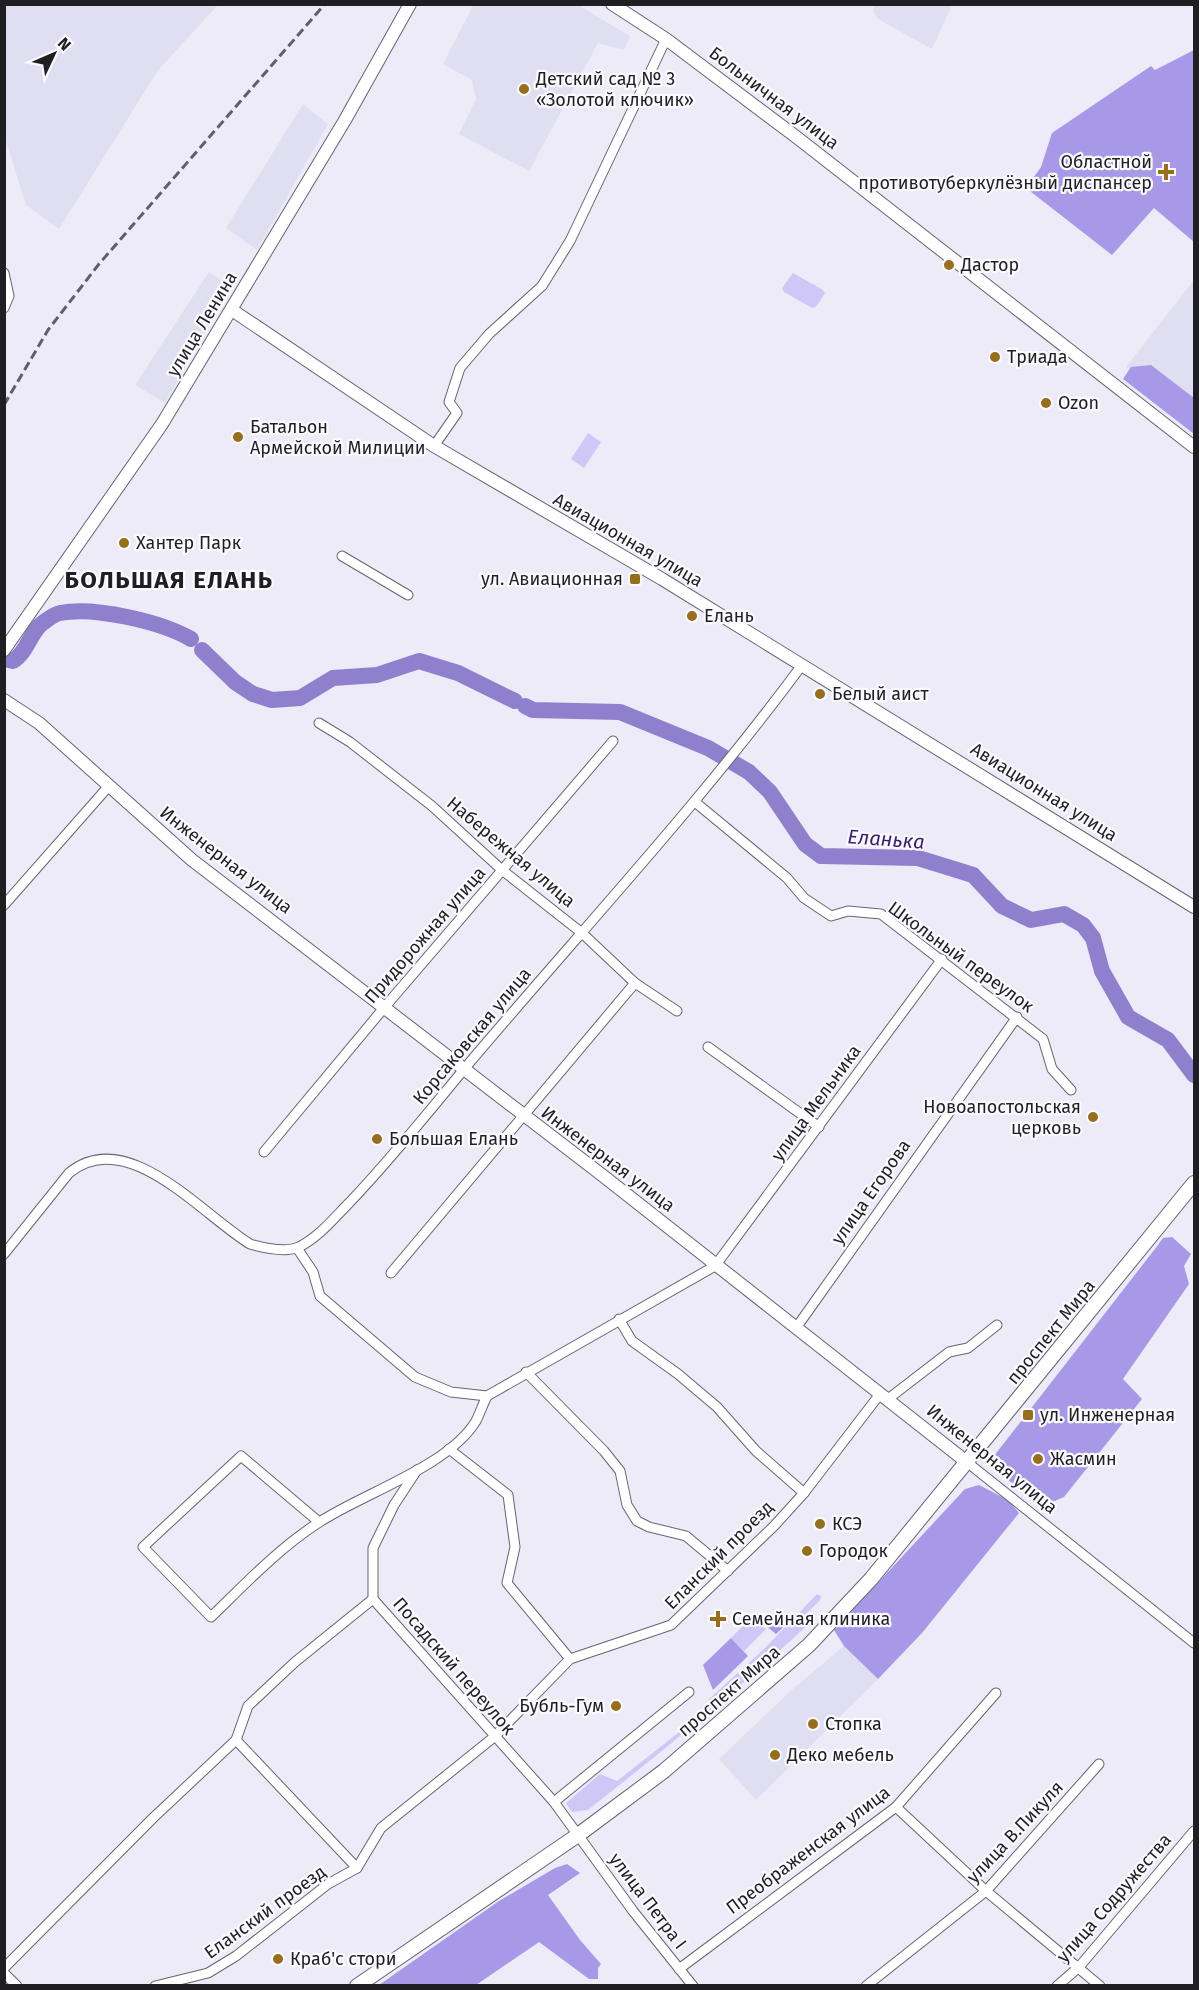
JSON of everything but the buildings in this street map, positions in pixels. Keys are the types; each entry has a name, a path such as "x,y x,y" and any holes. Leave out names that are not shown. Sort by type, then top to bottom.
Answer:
{"main road":[{"name":"проспект Мира","path":"357,1986 578,1834 664,1771 809,1645 872,1579 1194,1183"}],"street":[{"name":"улица Ленина","path":"4,650 157,432 345,120 410,4"},
{"name":"Больничная улица","path":"612,4 666,39 795,136 1194,447"},
{"path":"434,446 457,413 449,402 460,368 489,333 542,286 570,241 666,39"},
{"path":"4,273 9,296 4,308"},
{"name":"Авиационная улица","path":"232,310 434,446 662,579 1194,907"},
{"path":"342,556 408,595"},
{"name":"Корсаковская улица","path":"297,1248 318,1234 394,1155 464,1069 695,802 703,789 748,738 802,665"},
{"name":"Инженерная улица","path":"4,700 39,723 192,860 305,945 383,1009 464,1069 524,1118 602,1175 1194,1643"},
{"name":"Набережная улица","path":"319,723 350,742 432,806 502,870 582,933 635,983 677,1011"},
{"name":"Придорожная улица","path":"264,1152 383,1009 614,741"},
{"path":"4,905 108,787"},
{"name":"Школьный переулок","path":"695,802 788,878 804,898 831,916 848,911 881,914 942,958 1043,1039 1052,1069 1071,1090"},
{"name":"улица Мельника","path":"715,1266 942,958"},
{"path":"391,1273 524,1118 635,983"},
{"name":"улица Егорова","path":"796,1328 906,1169 1017,1017"},
{"path":"708,1047 819,1127"},
{"path":"4,1254 69,1173 90,1160 110,1157 143,1167 250,1244 264,1248 297,1248 313,1272 320,1296 415,1377 451,1392 487,1396 715,1266"},
{"path":"619,1319 632,1341 678,1374 717,1407 756,1451 804,1493"},
{"path":"884,1397 949,1352 968,1348 997,1325"},
{"path":"526,1372 604,1450 620,1471 627,1505 637,1521 649,1527 686,1536 728,1571"},
{"name":"Посадский переулок","path":"319,1522 241,1456 143,1547 211,1617 272,1557 319,1522 417,1470 449,1449 475,1422 487,1396"},
{"name":"Еланский проезд","path":"155,1986 208,1973 236,1956 328,1884 357,1868 381,1828 494,1737 570,1659 671,1625 728,1571 804,1493 884,1397"},
{"path":"449,1449 508,1495 515,1547 507,1584 570,1659"},
{"name":"Посадский переулок","path":"417,1470 394,1505 373,1548 373,1599 554,1802 578,1834"},
{"path":"4,1968 153,1818 236,1740 248,1706 295,1662 373,1599"},
{"path":"554,1802 689,1692"},
{"name":"Преображенская улица","path":"679,1969 896,1807 996,1693"},
{"path":"236,1740 357,1868"},
{"name":"улица В.Пикуля","path":"866,1986 986,1891 1099,1764"},
{"path":"896,1807 986,1891 1100,1986"},
{"name":"улица Содружества","path":"1057,1986 1079,1967 1194,1831"},
{"name":"улица Петра I","path":"578,1834 633,1911 693,1986"},
{"path":"4,1973 17,1986"}],"shaded area":[{"name":"Детский сад № 3 «Золотой ключик»","path":"474,4 578,5 630,36 624,50 598,43 529,171 459,134 476,99 472,80 443,64"},
{"path":"874,4 952,5 932,49 878,19 873,11"},
{"path":"4,5 218,5 158,70 59,229 26,205 5,138"},
{"path":"1194,50 1194,242 1154,208 1112,255 1026,188 1041,167 1052,133 1151,66 1155,70"},
{"path":"303,104 328,124 257,250 226,228"},
{"path":"209,272 231,287 165,403 135,385"},
{"path":"793,273 823,290 825,293 816,307 812,308 784,292 782,288"},
{"path":"1194,280 1194,419 1126,367"},
{"path":"1151,365 1194,398 1194,434 1123,379 1131,367"},
{"path":"588,433 601,442 584,468 571,459"},
{"path":"1172,1237 1191,1254 1184,1266 1189,1284 1123,1379 1142,1399 1064,1497 1048,1504 1028,1494 987,1465 1163,1238"},
{"path":"979,1485 1008,1500 1019,1513 922,1633 878,1679 844,1646 834,1630 965,1489"},
{"path":"817,1594 821,1596 820,1600 805,1615 810,1623 783,1648 701,1719 588,1810 572,1812 566,1803 600,1774 617,1781 701,1715 707,1709 709,1699 765,1648"},
{"path":"757,1613 775,1627 789,1613 791,1620 776,1634 754,1616"},
{"path":"750,1619 766,1629 744,1651 731,1638"},
{"path":"731,1638 748,1656 713,1690 703,1665"},
{"path":"844,1646 878,1679 756,1800 719,1759 795,1687"},
{"path":"567,1864 580,1873 548,1895 580,1940 601,1964 598,1968 598,1979 589,1979 539,1942 476,1985 379,1985 499,1901 555,1868"}],"waterway":[{"name":"Еланька","path":"4,659 13,661 18,657 39,626 50,618 56,614 74,611 109,614 146,621 191,639"},
{"name":"Еланька","path":"202,650 235,682 253,694 272,700 300,698 333,678 377,675 419,661 458,673 515,701"},
{"name":"Еланька","path":"525,706 533,710 620,712 708,748 749,772 770,792 805,844 821,856 918,858 973,875 1002,906 1031,920 1064,914 1083,925 1093,938 1102,971 1128,1017 1168,1040 1194,1075"}],"railway":[{"path":"4,405 48,330 99,264 325,4"}],"place":[{"name":"Детский сад № 3 «Золотой ключик»","path":"524,89"},
{"name":"Областной противотуберкулёзный диспансер","path":"1166,172"},
{"name":"Дастор","path":"949,265"},
{"name":"Триада","path":"995,357"},
{"name":"Ozon","path":"1046,403"},
{"name":"Батальон Армейской Милиции","path":"238,437"},
{"name":"Хантер Парк","path":"124,543"},
{"name":"ул. Авиационная","path":"635,579"},
{"name":"Елань","path":"692,616"},
{"name":"Белый аист","path":"820,694"},
{"name":"Новоапостольская церковь","path":"1093,1117"},
{"name":"Большая Елань","path":"377,1139"},
{"name":"ул. Инженерная","path":"1028,1415"},
{"name":"Жасмин","path":"1038,1459"},
{"name":"КСЭ","path":"820,1524"},
{"name":"Городок","path":"807,1551"},
{"name":"Семейная клиника","path":"718,1619"},
{"name":"Бубль-Гум","path":"616,1706"},
{"name":"Стопка","path":"813,1724"},
{"name":"Деко мебель","path":"775,1755"},
{"name":"Краб'с стори","path":"278,1959"}],"district":[{"name":"БОЛЬШАЯ ЕЛАНЬ","path":"169,580"}]}
